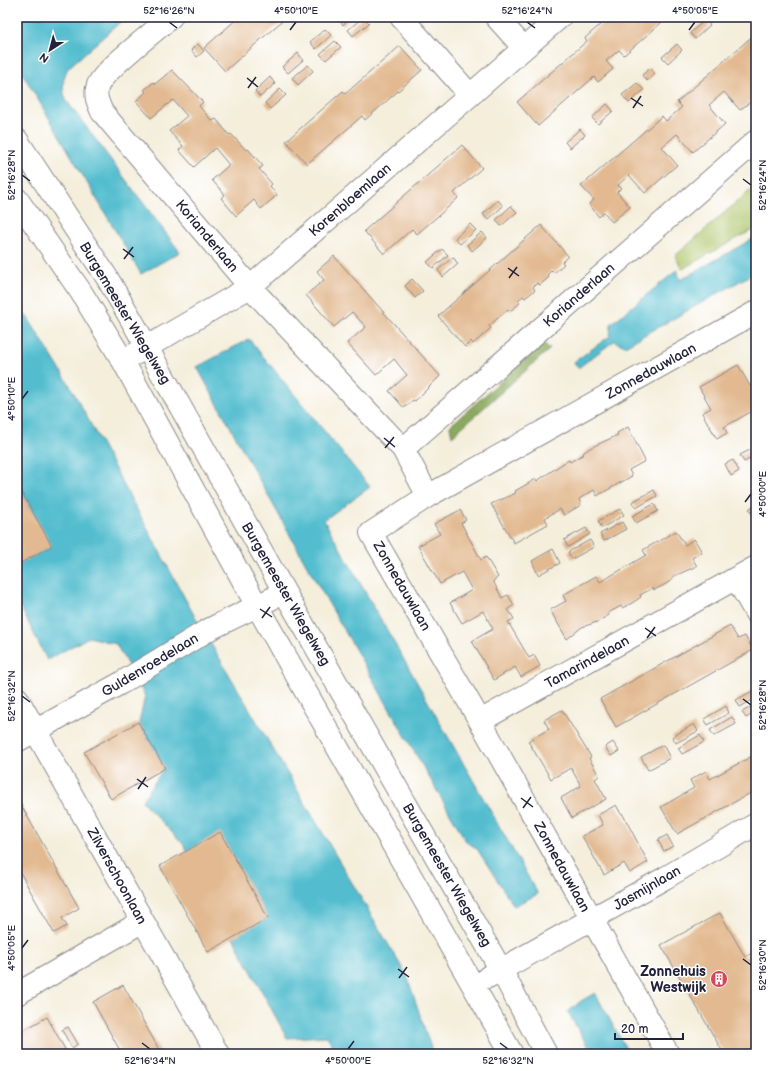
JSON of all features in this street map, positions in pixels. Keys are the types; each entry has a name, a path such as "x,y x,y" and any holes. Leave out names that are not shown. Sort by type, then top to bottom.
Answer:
{"street":[{"name":"Korianderlaan","path":"171,17 108,72 98,85 96,100 102,112 250,287 403,449 428,496"},
{"path":"401,17 470,95"},
{"path":"496,17 524,48"},
{"name":"Korenbloemlaan","path":"124,361 250,287 560,17"},
{"name":"Burgemeester Wiegelweg","path":"17,140 106,276 285,593 501,970 546,1054"},
{"name":"Korianderlaan","path":"403,449 756,141"},
{"name":"Burgemeester Wiegelweg","path":"17,199 81,292 124,361 257,606 512,1054"},
{"path":"81,292 106,276"},
{"name":"Zonnedauwlaan","path":"668,1054 480,721 371,533 428,496 756,312"},
{"name":"Tamarindelaan","path":"480,721 756,567"},
{"path":"736,578 756,613"},
{"name":"Guldenroedelaan","path":"26,735 121,683 208,630 285,593"},
{"name":"Zilverschoonlaan","path":"17,698 26,735 143,921 218,1054"},
{"name":"Jasmijnlaan","path":"474,985 591,920 756,824"},
{"path":"17,994 143,921"}],"green space":[{"path":"756,185 756,228 682,269 675,256"},
{"path":"544,343 550,349 452,436 450,426"}],"water":[{"path":"22,17 126,17 68,68 63,88 66,100 180,252 141,274 17,64 17,24"},
{"path":"756,237 756,272 625,346 614,341 578,368 574,362 610,336 611,324 677,270 680,280"},
{"path":"17,305 28,318 69,384 194,615 407,976 433,1054 338,1054 327,1036 287,1038 183,844 142,801 164,768 139,723 145,696 116,644 89,637 47,660 17,600 17,565 51,546 17,484"},
{"path":"249,339 370,487 324,520 538,894 514,906 477,849 466,841 306,564 197,367"},
{"path":"595,993 629,1054 592,1054 568,1012 581,1001"}],"building":[{"path":"239,17 281,17 279,18 282,21 225,71 204,48"},
{"path":"352,17 343,25 338,18"},
{"path":"363,17 369,23 353,36 348,30"},
{"path":"609,17 668,17 624,55 619,50 606,61 613,69 598,82 594,77 538,126 517,102 587,41 585,38"},
{"path":"705,20 710,25 695,39 690,33"},
{"path":"325,29 331,35 316,49 310,42"},
{"path":"756,33 756,97 740,110 724,92 709,105 725,124 693,152 677,134 662,147 677,165 645,193 629,175 618,185 621,188 617,192 630,207 612,222 604,212 599,217 589,204 594,200 581,186 662,116 666,121 682,107 677,102"},
{"path":"335,41 341,47 326,60 320,54"},
{"path":"198,44 204,51 197,57 191,50"},
{"path":"677,44 682,50 668,63 662,57"},
{"path":"400,46 422,70 365,120 362,116 307,164 286,141 343,91 345,94"},
{"path":"298,53 303,60 288,73 282,67"},
{"path":"308,65 313,71 298,85 292,78"},
{"path":"650,68 655,74 647,81 642,75"},
{"path":"172,70 203,102 199,106 212,121 216,119 229,135 231,134 246,150 248,149 263,166 259,169 272,184 270,186 277,195 261,209 254,200 236,216 221,198 225,195 212,180 229,165 215,148 194,167 179,150 183,146 169,131 187,116 173,100 151,118 136,101 146,92 144,90 154,82 155,84"},
{"path":"270,77 275,84 260,97 255,91"},
{"path":"637,83 644,90 629,103 622,95"},
{"path":"280,89 286,95 270,109 265,103"},
{"path":"607,104 613,111 598,124 592,118"},
{"path":"580,129 585,135 570,148 565,142"},
{"path":"462,145 482,168 454,193 458,198 445,210 417,234 412,229 384,254 364,231"},
{"path":"498,200 503,206 488,220 483,214"},
{"path":"511,206 517,212 501,226 496,220"},
{"path":"470,224 476,230 460,244 455,238"},
{"path":"541,225 568,256 562,262 564,264 554,273 552,270 547,275 549,277 540,285 537,283 533,287 535,290 525,298 523,296 518,300 520,303 510,311 508,309 489,326 491,328 473,344 471,341 465,347 438,316"},
{"path":"482,232 487,238 472,251 467,245"},
{"path":"442,249 448,255 433,268 427,262"},
{"path":"334,256 440,376 415,401 413,400 404,408 389,391 407,375 394,359 376,375 347,343 366,327 352,312 334,327 306,295 324,280 317,271"},
{"path":"453,257 458,264 443,277 438,270"},
{"path":"412,279 423,291 415,298 405,286"},
{"path":"738,365 750,386 756,383 756,409 724,427 727,433 717,439 702,413 711,408 699,387"},
{"path":"628,427 645,461 629,470 632,476 597,496 594,490 579,499 581,505 564,515 560,509 545,518 548,524 514,543 491,504 516,493 515,491 536,479 537,481 562,464 569,460 570,462 584,454 583,453 590,448 618,435 617,433"},
{"path":"756,447 756,455 744,462 740,455"},
{"path":"733,460 739,471 731,476 725,464"},
{"path":"17,484 52,546 17,565"},
{"path":"654,490 657,496 636,508 632,502"},
{"path":"654,504 658,511 636,523 632,516"},
{"path":"756,505 756,521 749,509"},
{"path":"620,509 624,515 602,528 598,521"},
{"path":"460,510 466,520 461,523 481,560 486,557 498,577 493,581 502,598 508,595 514,605 508,609 514,619 508,622 529,658 534,655 540,666 521,677 515,667 494,680 472,641 493,629 483,611 462,623 450,603 472,590 462,572 440,584 418,546 440,534 434,524"},
{"path":"622,522 626,529 604,541 600,534"},
{"path":"586,528 590,534 568,547 564,540"},
{"path":"676,531 685,545 694,539 702,552 692,558 697,566 672,577 673,579 666,584 654,590 653,588 640,595 641,597 632,603 622,608 621,606 608,613 609,615 597,622 582,627 567,639 550,610 566,601 563,595 596,576 600,582 646,555 643,550"},
{"path":"590,540 594,547 572,559 568,552"},
{"path":"553,549 560,563 538,575 532,561"},
{"path":"730,626 738,639 745,636 753,650 616,727 600,699"},
{"path":"756,689 756,698 740,707 736,700"},
{"path":"756,704 756,712 746,718 742,712"},
{"path":"726,706 729,713 708,725 704,719"},
{"path":"562,710 591,757 589,758 599,776 595,779 606,799 572,818 561,798 581,786 571,768 551,779 528,741 549,729 544,720"},
{"path":"732,717 736,724 714,736 710,730"},
{"path":"138,722 165,768 111,799 84,752"},
{"path":"694,724 698,731 676,743 672,737"},
{"path":"700,735 704,742 682,754 678,748"},
{"path":"613,742 619,751 611,756 605,747"},
{"path":"663,745 670,758 648,770 641,757"},
{"path":"756,754 756,790 677,834 661,807 694,788 690,780 706,771 710,779"},
{"path":"17,798 79,908 62,918 67,926 54,933 17,867"},
{"path":"616,805 621,814 622,813 648,862 630,873 624,863 604,875 582,836 603,825 598,815"},
{"path":"220,832 268,918 208,952 160,866"},
{"path":"667,835 673,846 664,851 658,840"},
{"name":"Zonnehuis Westwijk","path":"720,913 745,957 756,951 756,1054 724,1054 661,945"},
{"path":"123,985 161,1054 122,1054 93,1002"},
{"path":"47,1017 66,1051 61,1054 17,1054 17,1034"},
{"path":"68,1027 78,1044 72,1048 62,1030"}],"place":[{"name":"Zonnehuis Westwijk","path":"719,979"}]}
